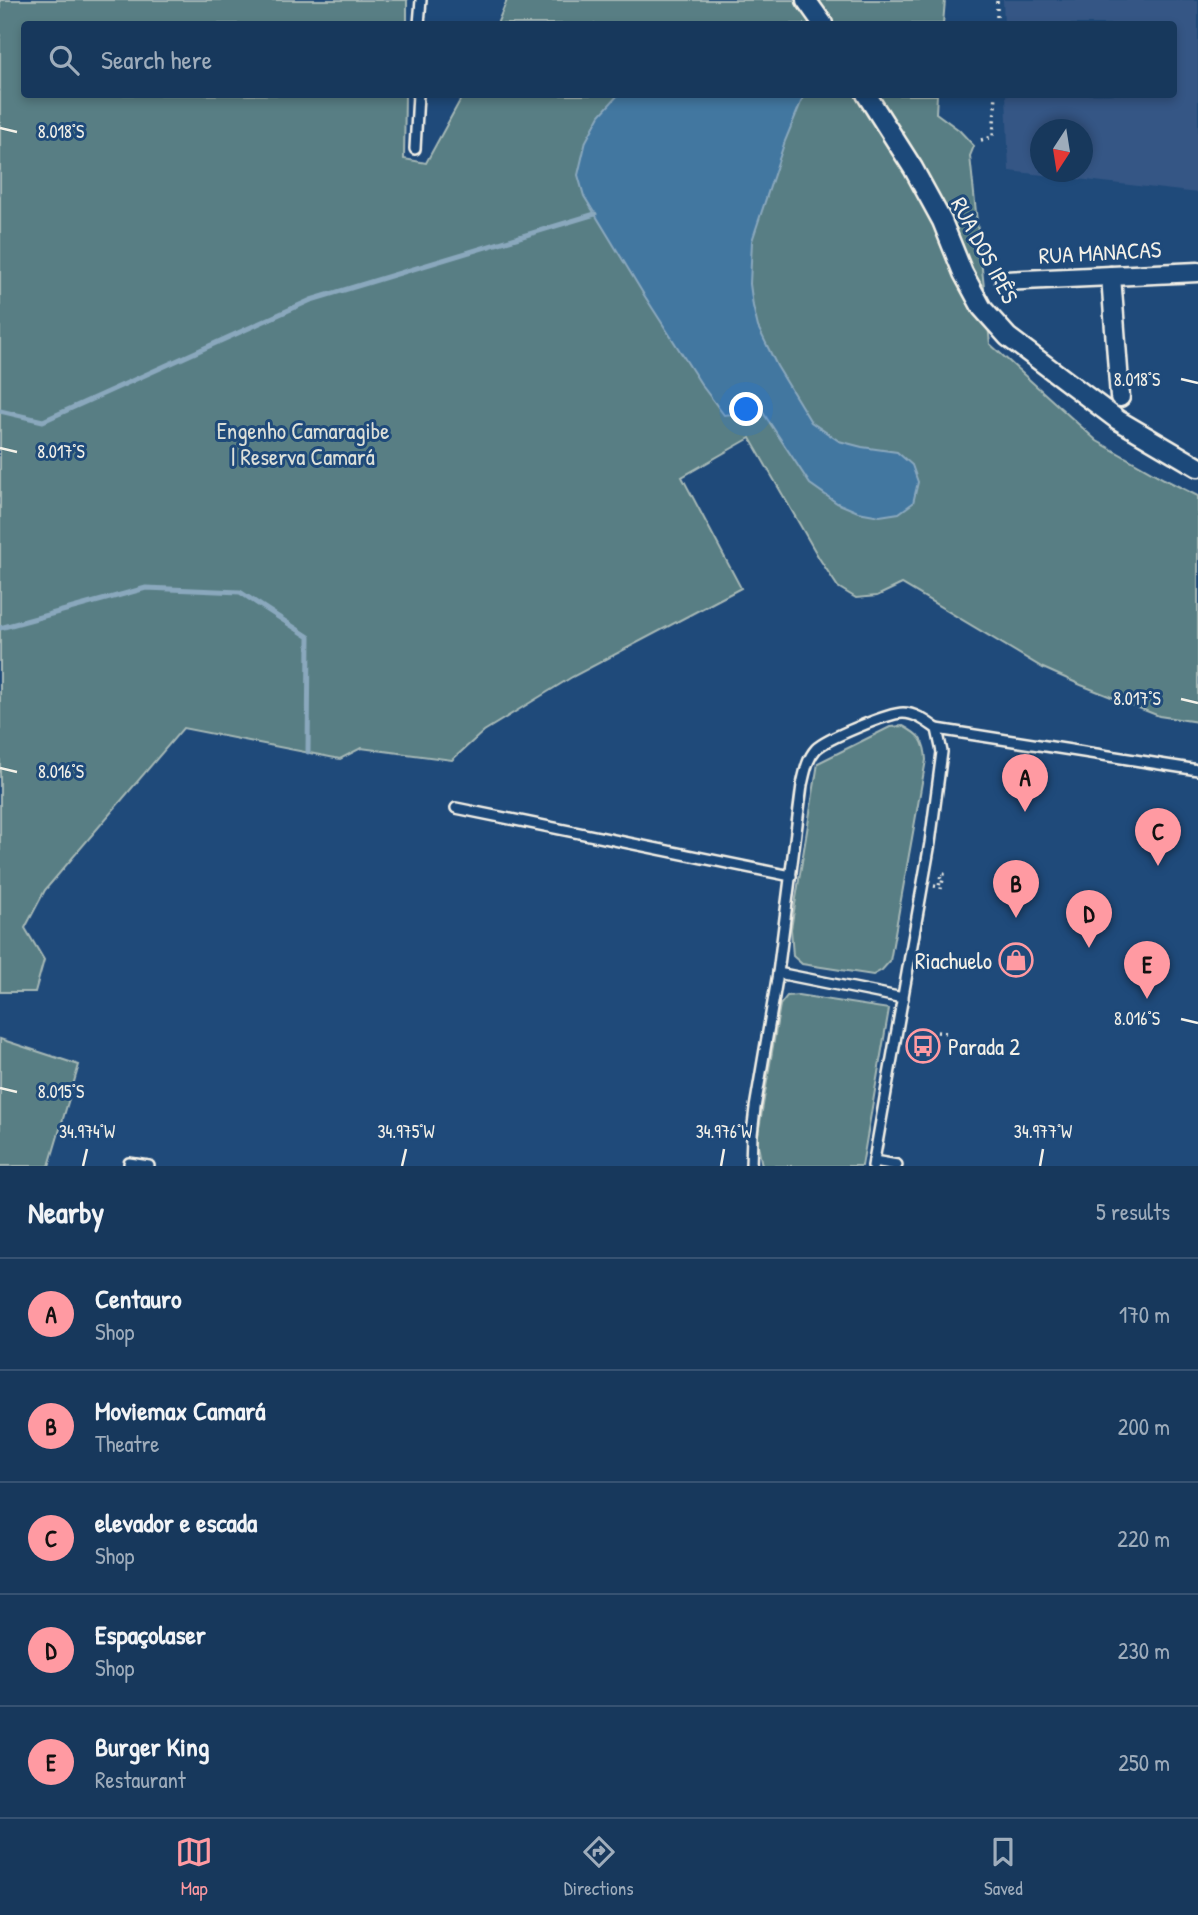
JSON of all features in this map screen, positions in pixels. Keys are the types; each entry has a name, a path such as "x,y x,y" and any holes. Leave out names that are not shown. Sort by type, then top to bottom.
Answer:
{"street":[{"path":"806,0 821,21"},
{"name":"RUA DOS IPÊS","path":"869,98 919,178 982,308 1008,337 1118,420 1198,467"},
{"name":"RUA MANACAS","path":"1005,281 1198,272"},
{"path":"1111,276 1119,397"}],"lane":[{"path":"419,21 421,0"},
{"path":"415,149 418,98"},
{"path":"751,1166 755,1108 778,973 803,785 807,764 819,746 868,723 904,713 921,717 937,729 1198,770"},
{"path":"897,1165 874,1164 930,843 942,751 937,729"},
{"path":"456,808 791,876"},
{"path":"778,973 903,998"},
{"path":"129,1163 149,1166"}],"path":[{"path":"997,0 997,21"},
{"path":"981,140 993,138 996,98"},
{"path":"940,871 946,874 942,890 937,889 940,871"},
{"path":"939,887 941,874 946,874"},
{"path":"937,1032 948,1033"}],"shaded area":[{"path":"1003,0 1198,0 1198,193 1093,181 1093,119 1030,119 1030,173 1009,171 1006,98 1177,98 1177,21 1004,21"},
{"path":"615,98 803,98 785,141 752,241 750,284 758,327 777,366 811,422 839,441 897,452 912,465 918,482 913,503 899,513 880,516 858,512 837,503 810,484 762,411 724,415 644,295 584,196 578,175 586,141 600,115"}],"green space":[{"name":"Engenho Camaragibe | Reserva Camará","path":"0,0 407,0 407,21 21,21 21,98 405,98 404,159 426,163 461,98 937,98 936,113 959,130 974,146 970,156 990,344 1097,441 1198,496 1198,722 1159,716 1043,668 902,584 877,596 856,598 838,587 750,438 682,477 741,588 572,677 484,731 452,760 361,748 340,759 183,728 45,890 25,928 44,960 35,992 0,992"},
{"path":"507,0 945,0 943,21 498,21"},
{"path":"903,726 920,739 926,760 890,961 873,975 802,964 793,956 791,929 818,763 890,727"},
{"path":"798,995 889,1009 862,1166 762,1166 757,1140 780,1005 787,996"},
{"path":"0,1039 79,1065 49,1166 0,1166"}],"waterway":[{"path":"0,411 43,421 311,300 595,214"},
{"path":"0,628 146,588 240,592 309,637 308,752"}],"place":[{"name":"Centauro","path":"1025,812"},
{"name":"elevador e escada","path":"1158,866"},
{"name":"Moviemax Camará","path":"1016,918"},
{"name":"Espaçolaser","path":"1089,948"},
{"name":"Riachuelo","path":"1016,960"},
{"name":"Burger King","path":"1147,999"},
{"name":"Parada 2","path":"923,1046"}]}
